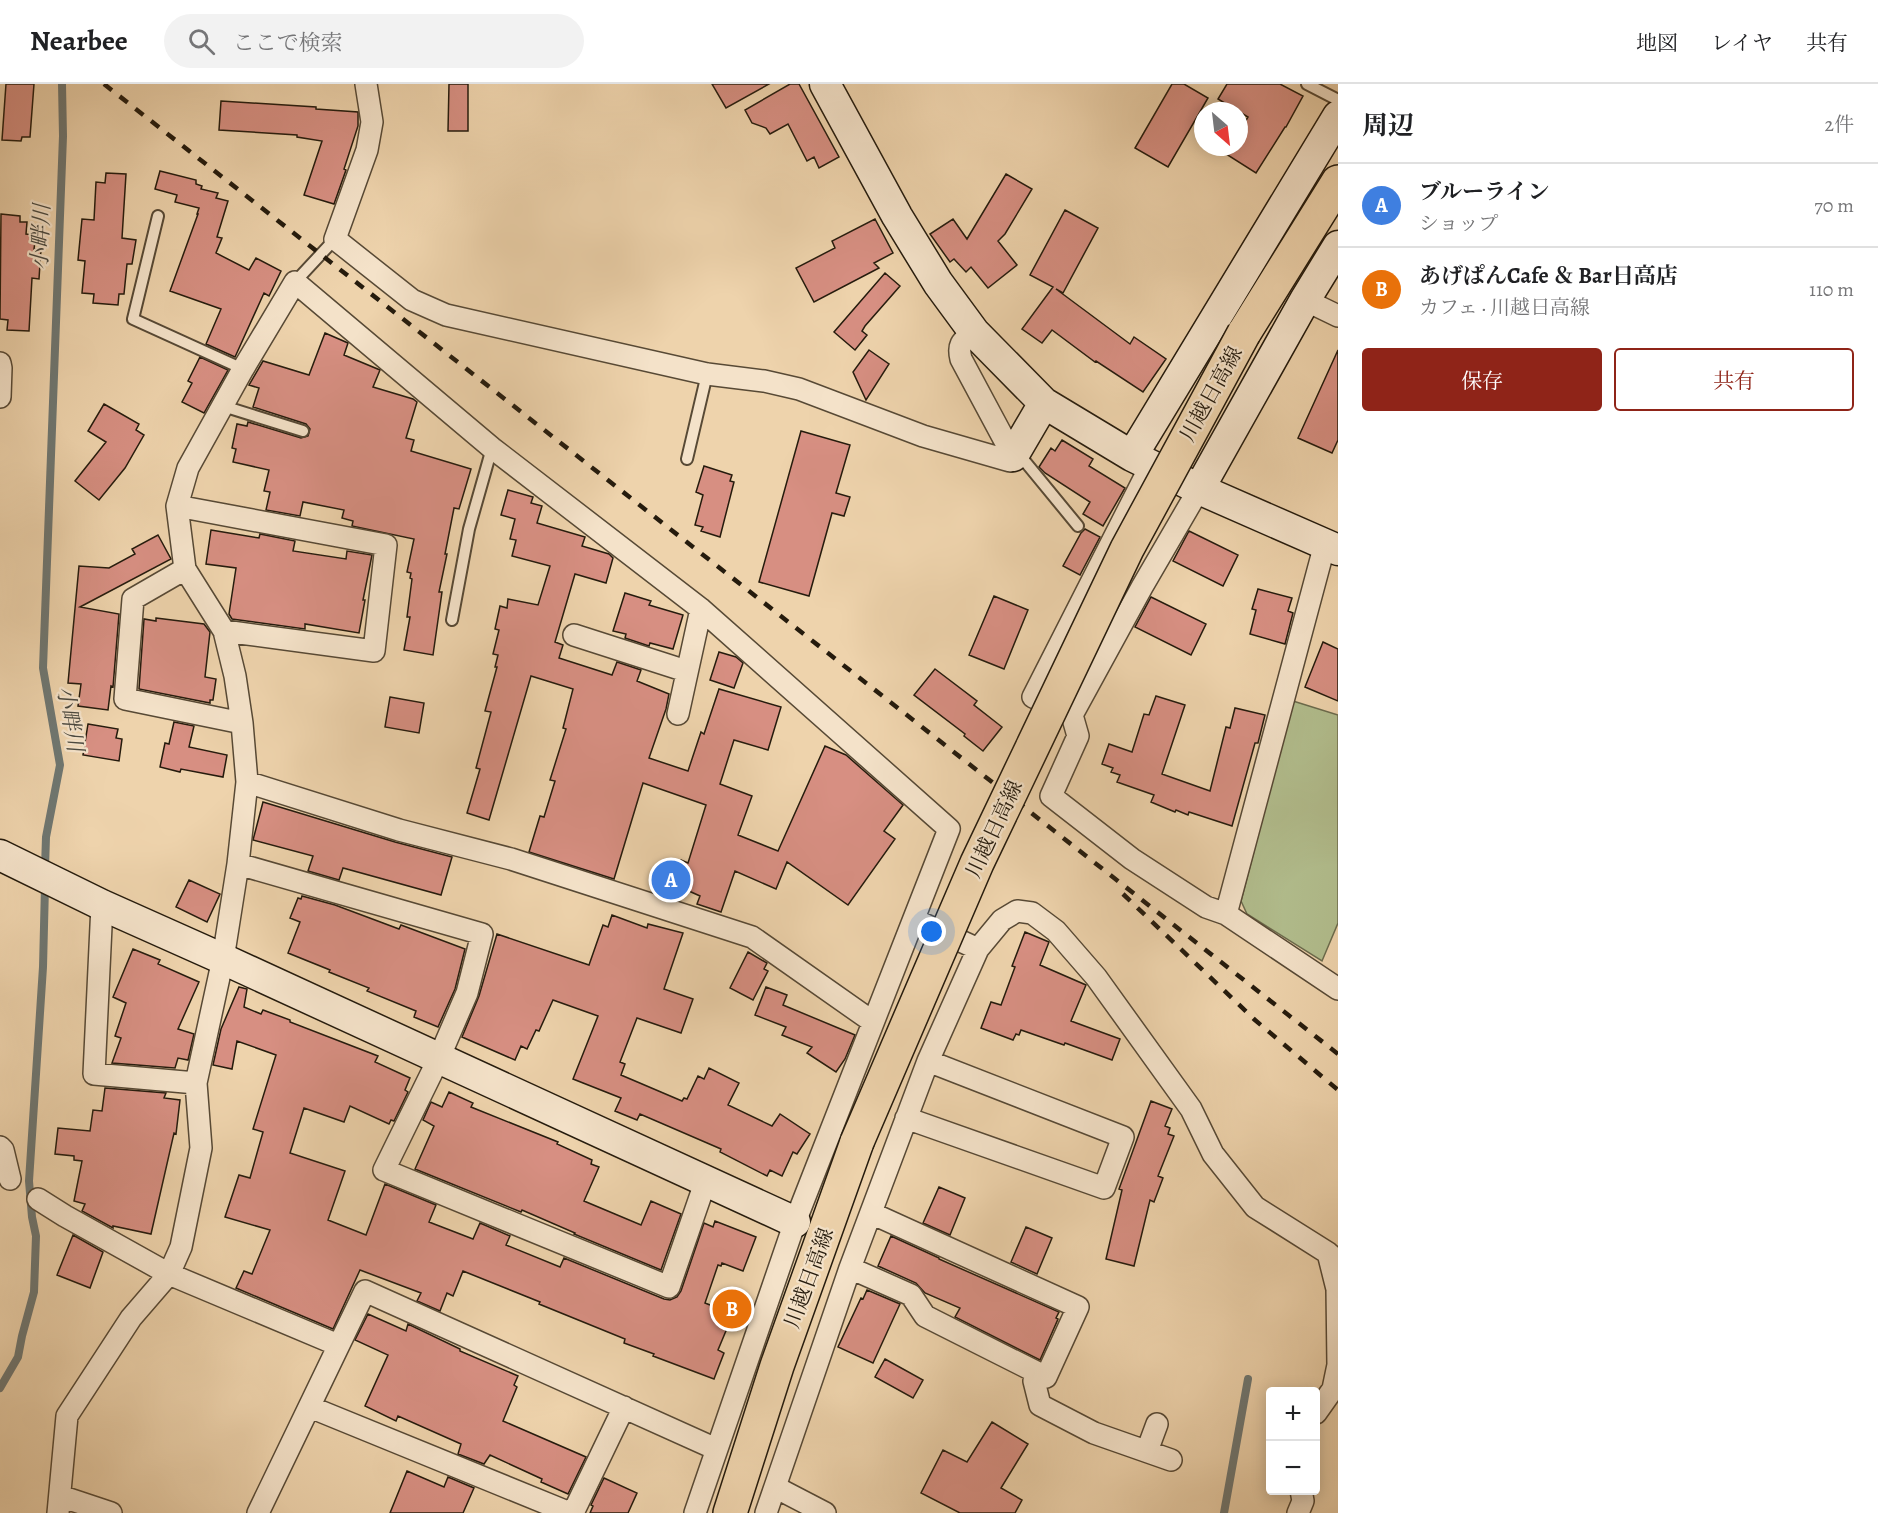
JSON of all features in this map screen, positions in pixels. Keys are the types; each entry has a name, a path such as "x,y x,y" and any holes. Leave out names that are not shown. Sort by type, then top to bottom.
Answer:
{"main road":[{"name":"川越日高線","path":"730,1513 777,1366 857,1142 977,863 1127,549 1244,333 1338,182"}],"street":[{"path":"366,84 372,122 367,150 335,239 412,300 446,315 707,375 764,381 799,389 923,436 1010,461 1044,403"},
{"path":"825,84 897,216 938,283 975,332 1044,403 1142,460 1199,489 1331,547 1226,914"},
{"path":"1072,715 1033,697 1142,460 1338,116"},
{"path":"1338,246 1142,587 1072,715 1078,736 1051,796 1132,859 1206,907 1226,914 1338,989"},
{"path":"111,1513 59,1504 67,1416 131,1317 169,1274 181,1247 201,1148 196,1083 223,959 238,864 247,782 235,676 224,631 185,569 177,506 188,468 295,282 492,448 701,609 950,829 795,1222 694,1513"},
{"path":"1305,300 1338,316"},
{"path":"975,332 962,342 959,350 961,358 1015,453"},
{"path":"0,363 0,397"},
{"path":"177,506 386,545 374,651 224,631"},
{"path":"185,569 133,600 125,699 242,723"},
{"path":"678,714 701,609"},
{"path":"574,635 686,671"},
{"path":"247,782 399,830 511,859 752,937 873,1022"},
{"path":"0,855 95,902 795,1222"},
{"path":"238,864 482,934 468,993 384,1170 669,1287 706,1180"},
{"path":"95,902 94,1074 196,1083"},
{"path":"766,1513 850,1268 928,1061 978,949 1002,920 1017,911 1032,913 1056,931 1096,977 1191,1109 1213,1154 1255,1207 1333,1257 1337,1289 1338,1365 1333,1389 1320,1407"},
{"path":"915,920 978,949"},
{"path":"906,1118 1104,1188 1123,1137 928,1061"},
{"path":"0,1147 3,1150 10,1179"},
{"path":"38,1199 169,1274 338,1345"},
{"path":"850,1268 911,1295 925,1316 1046,1377 1078,1307 871,1213"},
{"path":"258,1513 365,1291 716,1449"},
{"path":"1037,1373 1034,1381 1040,1406 1094,1433 1171,1460"},
{"path":"310,1407 572,1513 624,1407"},
{"path":"1147,1451 1157,1424"},
{"path":"775,1487 825,1513"},
{"path":"1298,1513 1303,1501 1302,1495"}],"lane":[{"path":"1307,84 1338,100"},
{"path":"158,216 133,319 243,369"},
{"path":"295,282 335,239"},
{"path":"687,459 707,375"},
{"path":"223,406 303,430"},
{"path":"452,620 469,529 492,448"},
{"path":"1015,453 1078,526"}],"green space":[{"path":"1293,701 1338,715 1338,923 1322,961 1247,914 1241,901"}],"building":[{"path":"6,84 34,84 30,137 22,137 21,141 2,140"},
{"path":"449,84 468,84 468,131 448,131"},
{"path":"712,84 769,84 726,108"},
{"path":"790,84 799,84 839,157 819,168 814,157 807,161 788,124 770,134 766,128 752,123 745,110"},
{"path":"1172,84 1184,84 1208,98 1206,102 1194,102 1194,122 1168,167 1135,148"},
{"path":"1227,84 1280,84 1303,96 1256,173 1229,156 1248,156 1248,102 1223,102 1218,99"},
{"path":"221,101 358,112 358,126 334,204 304,195 322,141 297,137 297,135 219,130"},
{"path":"160,171 196,180 196,184 202,186 201,189 218,193 216,198 228,201 217,237 222,238 216,253 249,270 256,258 281,271 269,296 264,293 235,357 206,344 221,309 170,291 199,208 175,202 177,195 155,189"},
{"path":"106,173 126,174 122,238 136,240 132,264 127,264 124,294 119,294 118,305 93,303 94,294 82,293 85,261 78,260 82,219 94,220 96,182 105,183"},
{"path":"1006,174 1032,189 1005,234 998,241 1017,265 988,288 971,267 966,272 954,259 950,262 930,234 953,219 967,239"},
{"path":"1065,210 1098,228 1063,293 1056,289 1130,344 1134,337 1166,359 1143,392 1095,362 1052,330 1042,343 1022,329 1053,287 1030,275"},
{"path":"1,214 20,216 20,222 27,222 26,234 36,235 34,249 41,249 39,279 32,278 29,331 7,330 8,320 0,319"},
{"path":"875,219 893,253 874,263 879,268 814,302 796,268 835,248 832,241"},
{"path":"885,273 900,286 865,326 862,331 867,335 855,350 834,332"},
{"path":"325,333 348,343 344,355 380,370 373,387 417,402 406,438 414,440 411,451 471,469 459,509 454,508 439,592 442,592 433,655 404,650 410,617 407,617 412,579 410,578 411,573 407,572 414,539 352,526 353,521 342,518 344,510 303,502 300,516 266,510 270,492 264,491 269,470 233,462 236,449 232,448 237,424 247,426 248,422 301,438 308,436 310,429 306,424 253,407 259,388 249,385 263,361 309,375"},
{"path":"869,350 889,364 866,400 853,372"},
{"path":"1338,350 1338,440 1332,453 1298,438"},
{"path":"200,357 228,370 204,413 182,402 192,383 188,381"},
{"path":"104,404 139,424 136,430 144,435 125,468 99,500 75,481 106,442 88,431"},
{"path":"801,431 850,445 836,493 850,497 844,516 832,513 809,596 759,582"},
{"path":"1062,440 1093,459 1089,466 1125,488 1103,526 1083,514 1090,502 1039,467 1051,448 1055,451"},
{"path":"704,466 732,475 730,481 734,482 720,537 701,531 703,527 695,525 703,495 696,492"},
{"path":"508,490 533,497 531,503 542,506 537,523 585,537 582,546 609,554 613,558 606,583 575,574 555,642 563,645 559,658 612,675 617,662 641,670 637,681 669,694 649,758 688,771 701,732 704,734 719,689 781,707 768,750 734,740 720,784 752,796 738,835 778,851 825,746 846,755 903,805 884,831 895,839 848,905 787,862 776,889 735,871 721,912 697,904 700,896 671,883 681,860 688,863 706,805 643,783 614,879 529,852 540,816 544,817 555,781 550,780 566,729 563,728 573,689 531,676 489,820 467,813 480,769 476,768 491,712 485,711 497,667 495,667 498,655 493,654 499,630 495,629 500,606 507,608 508,599 538,605 550,566 512,556 516,540 510,539 515,519 501,515"},
{"path":"1085,529 1100,537 1080,575 1063,566"},
{"path":"211,530 259,538 260,534 295,541 293,551 346,559 347,551 372,555 359,633 305,624 305,629 232,619 229,614 236,568 206,564"},
{"path":"1189,531 1238,555 1223,586 1173,561"},
{"path":"158,535 171,559 80,607 119,614 113,687 111,686 108,710 78,706 81,684 68,683 79,566 109,568 135,554 132,549"},
{"path":"1258,589 1292,598 1288,611 1293,613 1285,644 1250,634 1256,610 1252,609"},
{"path":"625,593 651,601 649,605 683,615 673,649 650,643 649,646 625,638 626,634 613,631"},
{"path":"994,596 1028,610 1004,669 969,655"},
{"path":"1151,597 1206,624 1191,655 1135,627"},
{"path":"156,618 204,624 210,632 205,677 216,679 213,700 210,700 210,703 139,689 144,619 156,621"},
{"path":"1323,642 1338,649 1338,701 1305,687"},
{"path":"719,652 736,657 743,663 734,688 710,680"},
{"path":"935,669 977,701 974,705 1002,727 983,751 964,736 965,734 914,695"},
{"path":"1156,696 1185,705 1162,774 1210,791 1226,727 1230,728 1235,708 1265,715 1232,826 1189,812 1188,815 1176,810 1175,812 1151,802 1154,795 1117,782 1120,775 1111,772 1113,768 1102,764 1109,744 1132,752 1144,714 1149,715"},
{"path":"390,697 424,703 419,733 385,727"},
{"path":"174,722 194,726 189,747 227,755 223,777 181,769 180,772 160,767 165,743 169,744"},
{"path":"88,724 118,729 116,738 122,739 119,761 83,755"},
{"path":"263,802 452,857 441,895 343,868 339,880 308,871 313,856 253,840"},
{"path":"189,880 220,894 207,922 176,907"},
{"path":"302,896 335,905 399,929 401,925 465,949 455,989 438,1027 414,1017 416,1011 367,991 369,988 288,953 300,922 290,918 298,898 301,899"},
{"path":"612,915 647,928 648,924 683,933 664,989 693,999 681,1033 637,1018 620,1062 625,1064 621,1075 682,1101 684,1098 687,1099 698,1076 704,1079 709,1068 739,1083 728,1105 772,1126 780,1114 810,1134 797,1154 793,1152 782,1176 770,1170 767,1176 720,1152 721,1149 640,1114 637,1120 615,1111 621,1098 573,1079 598,1016 553,1000 539,1031 536,1030 527,1049 521,1046 515,1060 462,1037 479,996 497,934 589,965 603,925 608,927"},
{"path":"1025,932 1049,942 1040,965 1086,985 1071,1021 1120,1039 1112,1060 1021,1030 1013,1040 981,1028 991,1002 1001,1005"},
{"path":"133,949 160,960 158,964 199,982 178,1029 194,1034 188,1060 178,1058 175,1068 112,1063 121,1038 115,1036 126,1003 113,997"},
{"path":"748,952 767,963 764,969 768,971 753,1000 730,988"},
{"path":"239,987 247,989 244,1007 261,1014 263,1010 378,1056 375,1062 410,1078 405,1090 408,1092 394,1121 391,1120 389,1124 350,1106 344,1122 304,1108 290,1153 345,1171 328,1220 366,1235 385,1184 436,1205 429,1222 473,1239 480,1223 510,1236 506,1245 560,1267 564,1258 670,1300 677,1297 681,1291 704,1223 713,1227 715,1221 756,1237 743,1271 722,1263 721,1266 718,1265 705,1303 733,1314 718,1350 724,1353 714,1379 653,1356 654,1354 624,1343 625,1339 463,1271 453,1296 447,1293 440,1311 417,1301 421,1293 360,1270 333,1329 236,1288 244,1271 252,1274 270,1230 225,1217 239,1175 250,1178 263,1132 253,1129 276,1055 237,1041 232,1069 213,1065 221,1029"},
{"path":"766,987 787,995 783,1005 855,1035 845,1059 836,1072 807,1053 812,1047 782,1035 786,1027 755,1015"},
{"path":"105,1088 166,1093 164,1098 180,1100 176,1134 174,1133 151,1234 113,1226 113,1228 82,1211 85,1204 74,1201 82,1161 74,1160 74,1156 55,1154 58,1128 90,1131 93,1110 102,1111"},
{"path":"449,1092 473,1103 471,1107 558,1142 557,1144 592,1160 591,1164 599,1167 584,1201 641,1225 651,1201 681,1214 661,1270 522,1210 521,1212 415,1169 434,1126 423,1120 431,1102 442,1107"},
{"path":"1151,1101 1172,1109 1165,1126 1170,1128 1168,1134 1174,1136 1158,1176 1163,1178 1154,1202 1150,1200 1134,1266 1106,1259 1122,1190 1119,1189"},
{"path":"939,1187 965,1198 950,1235 923,1223"},
{"path":"1026,1227 1052,1238 1037,1274 1011,1262"},
{"path":"73,1235 103,1252 90,1288 57,1275"},
{"path":"891,1236 1059,1312 1040,1360 955,1317 960,1308 925,1293 916,1283 878,1266"},
{"path":"867,1290 900,1304 873,1363 838,1347"},
{"path":"368,1314 406,1331 408,1324 460,1351 518,1376 514,1385 517,1387 503,1421 586,1457 568,1494 490,1455 484,1464 458,1454 461,1444 398,1416 396,1421 365,1406 388,1355 355,1340"},
{"path":"885,1359 923,1380 913,1398 875,1377"},
{"path":"992,1422 1028,1444 1001,1488 1022,1500 1015,1513 960,1513 921,1493 943,1450 967,1462"},
{"path":"407,1471 444,1487 448,1477 474,1488 463,1513 390,1513"},
{"path":"604,1478 637,1493 628,1513 590,1513 593,1506 591,1505"}],"waterway":[{"name":"小畔川","path":"45,868 46,837 60,765 43,668 63,136 62,84"},
{"name":"小畔川","path":"0,1388 18,1357 34,1292 36,1236 29,1181 43,967 45,886"},
{"path":"1224,1513 1248,1379"}],"railway":[{"path":"104,84 1338,1054"},
{"path":"1123,894 1255,1020 1338,1090"}],"place":[{"name":"ブルーライン","path":"671,880"},
{"name":"あげぱんCafe ＆ Bar日高店","path":"732,1309"}]}
